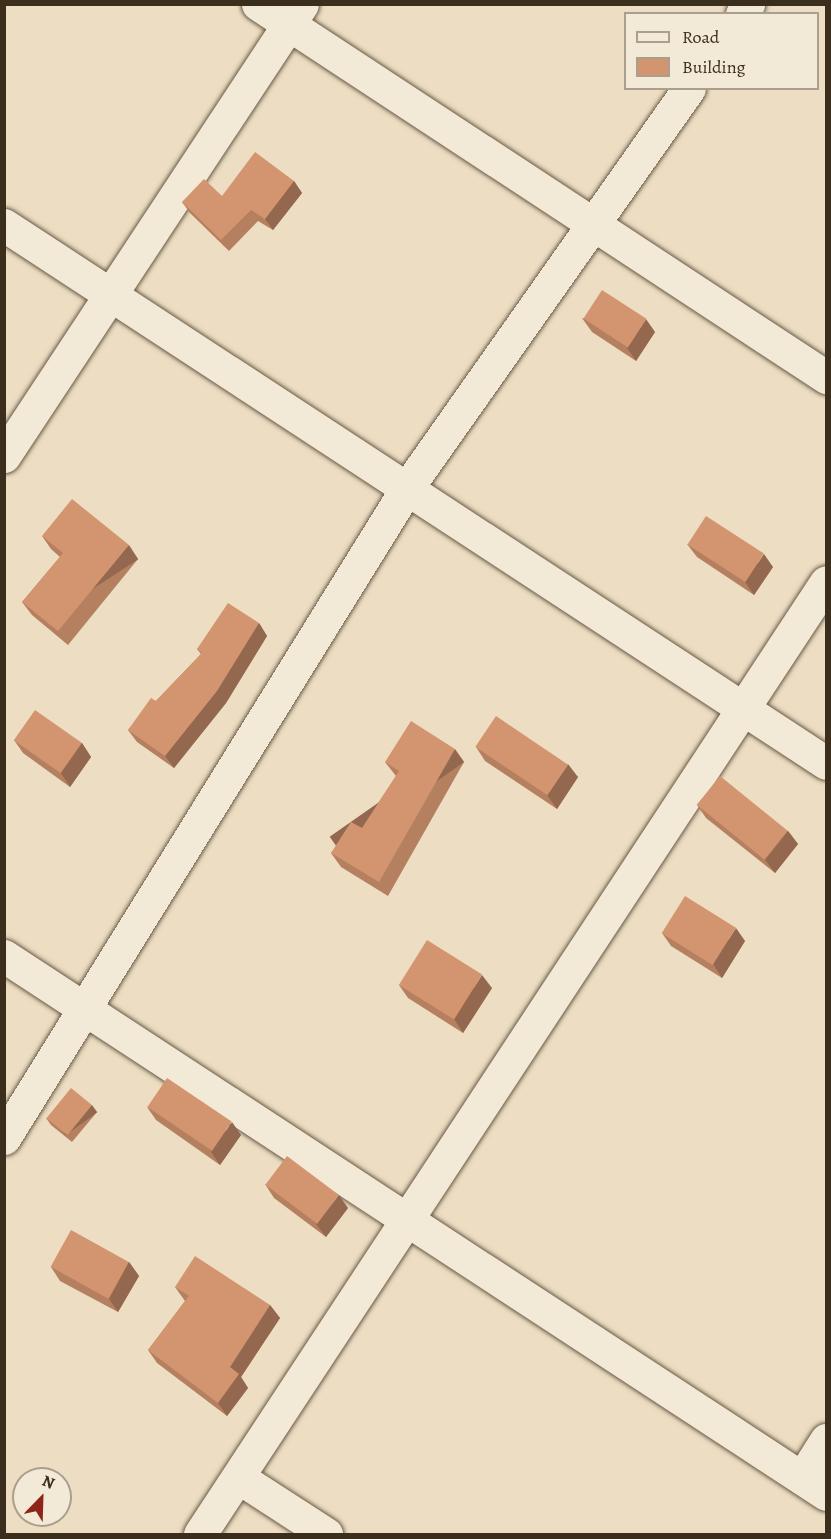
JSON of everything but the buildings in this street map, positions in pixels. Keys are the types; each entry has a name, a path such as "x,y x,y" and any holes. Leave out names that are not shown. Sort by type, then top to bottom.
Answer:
{"street":[{"path":"258,4 295,14 593,224 826,377"},
{"path":"4,456 295,14"},
{"path":"4,1138 81,1006 407,488 688,90"},
{"path":"4,225 826,763"},
{"path":"200,1534 826,582"},
{"path":"4,956 814,1486 826,1440"},
{"path":"238,1477 326,1534"}]}
